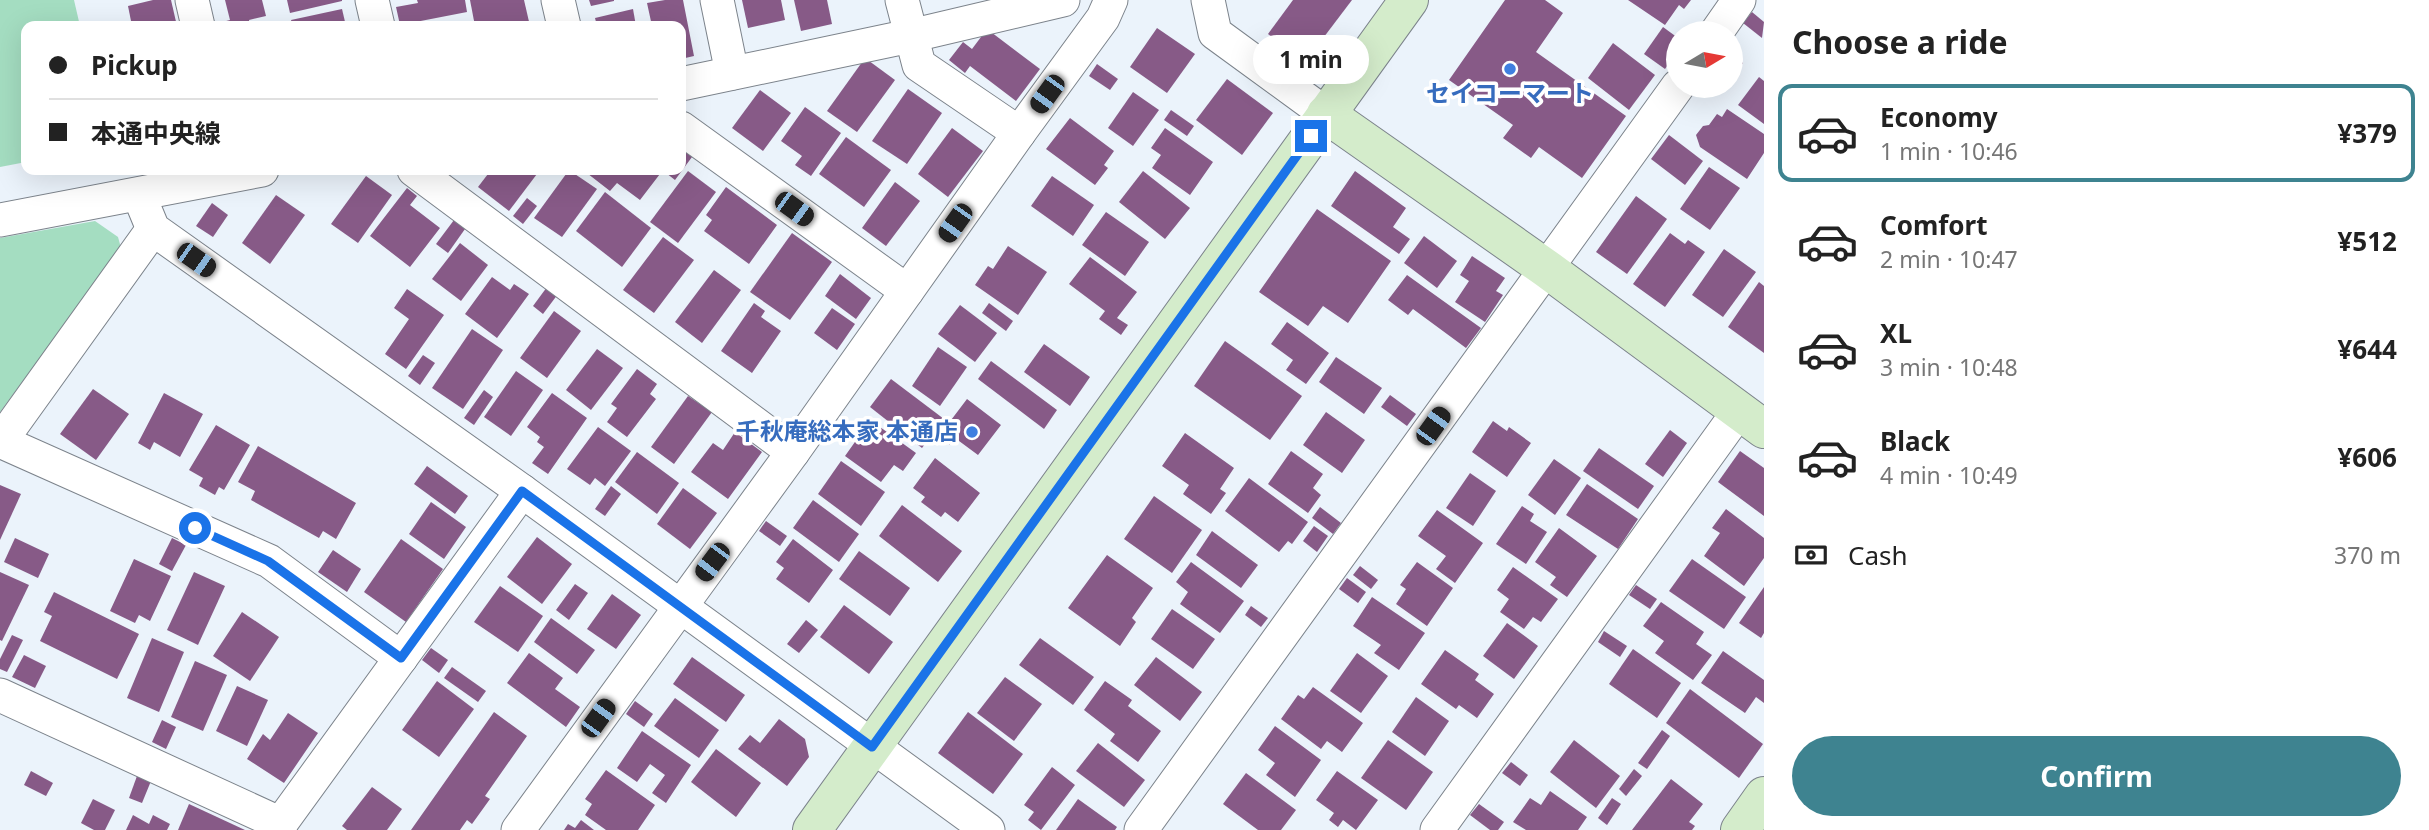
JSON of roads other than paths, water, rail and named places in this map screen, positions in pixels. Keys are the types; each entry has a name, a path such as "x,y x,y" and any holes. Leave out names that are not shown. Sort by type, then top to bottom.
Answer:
{"street":[{"path":"192,0 197,21"},
{"path":"372,0 377,21"},
{"path":"558,0 563,21"},
{"path":"717,0 732,73"},
{"path":"902,0 909,36 919,65 1019,133"},
{"path":"518,830 1104,18 1111,0"},
{"path":"1208,0 1215,33 1752,420 1437,830"},
{"path":"812,830 1409,0"},
{"path":"1725,21 1740,0"},
{"path":"686,83 909,36 1058,1"},
{"path":"1140,830 1669,98"},
{"path":"686,132 908,291"},
{"path":"0,220 139,195 221,175"},
{"path":"421,175 793,452"},
{"path":"139,195 153,229 522,491 988,830"},
{"path":"153,229 0,442 268,561 401,658"},
{"path":"0,695 279,827 522,491"},
{"path":"1740,830 1764,796"}],"place":[{"name":"セイコーマート","path":"1510,69"},
{"name":"千秋庵総本家 本通店","path":"972,432"}]}
